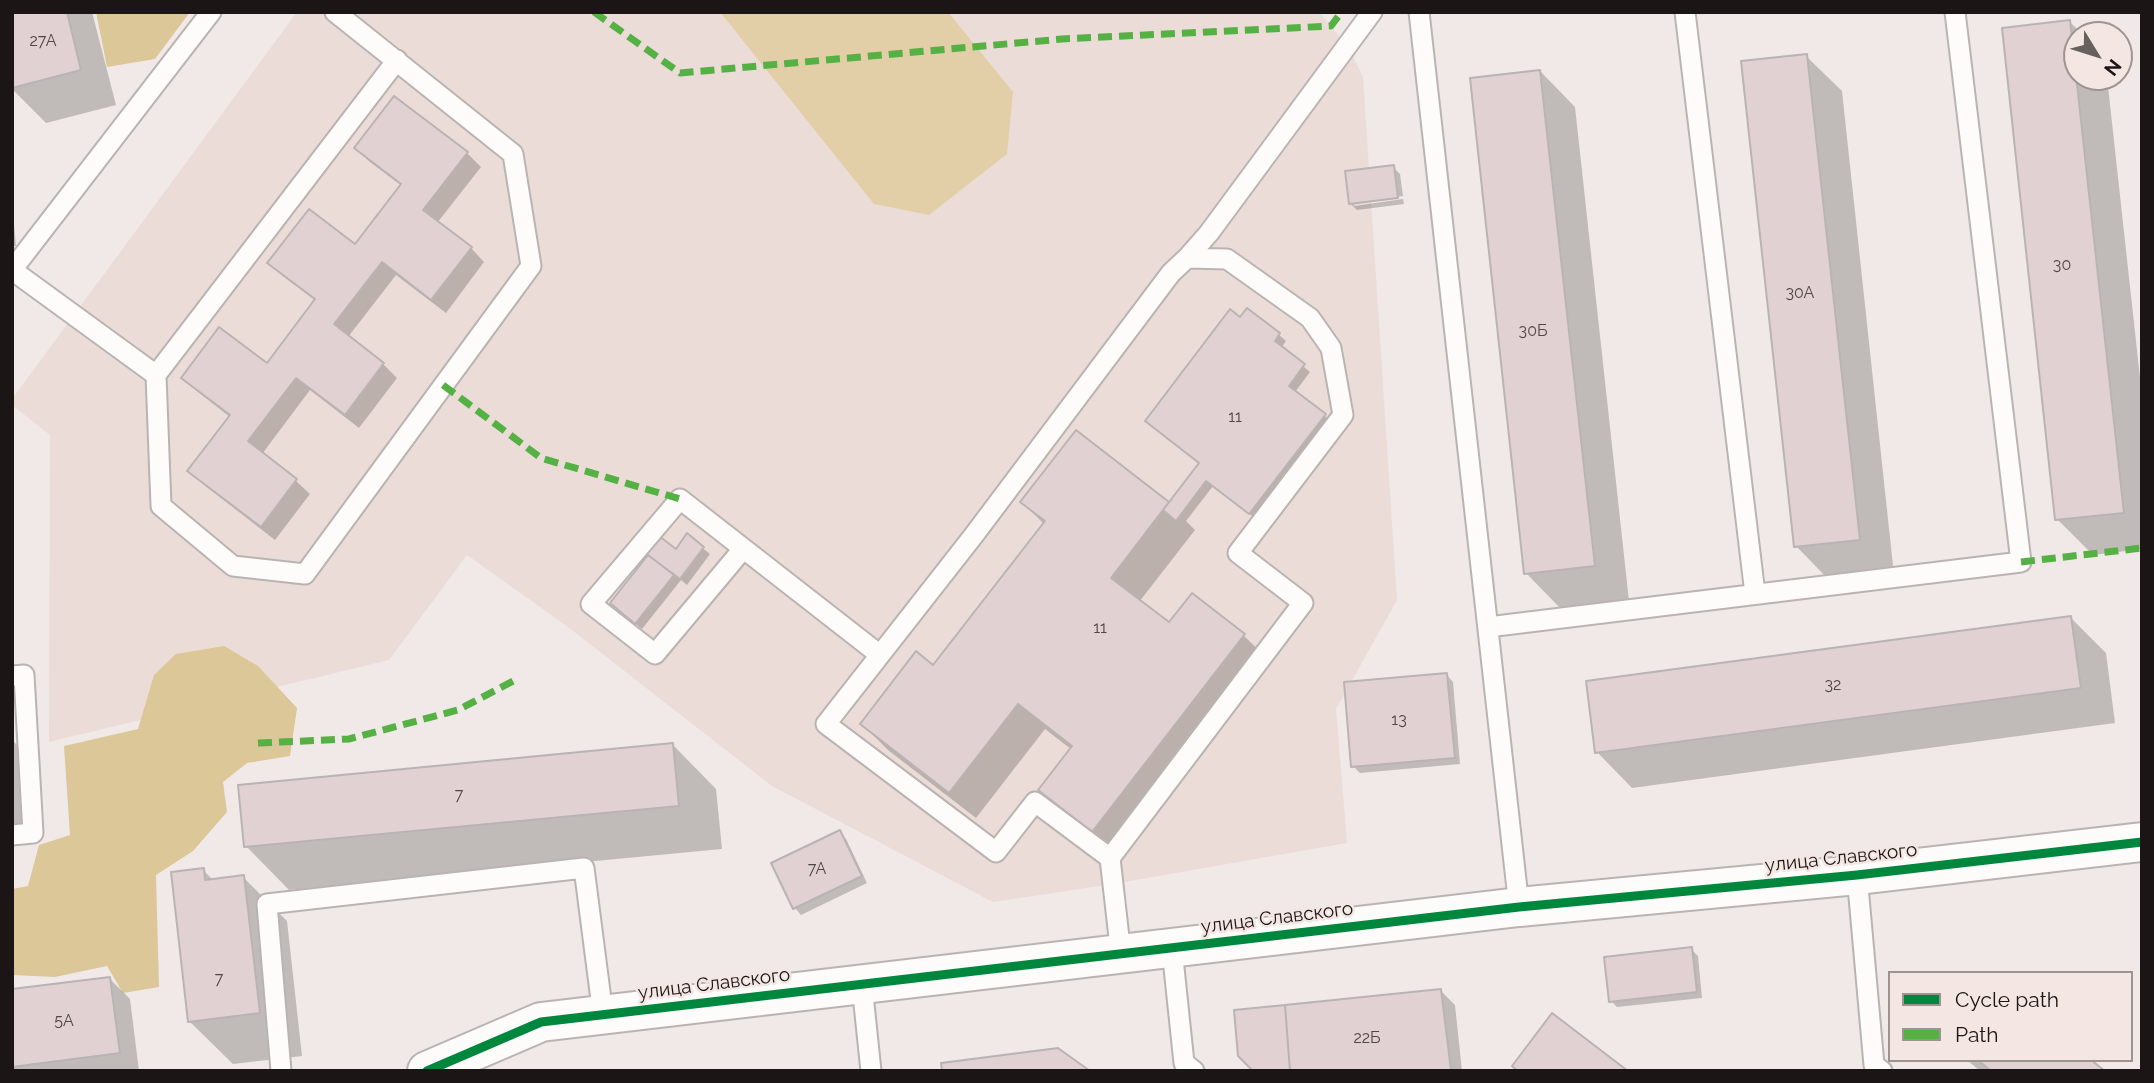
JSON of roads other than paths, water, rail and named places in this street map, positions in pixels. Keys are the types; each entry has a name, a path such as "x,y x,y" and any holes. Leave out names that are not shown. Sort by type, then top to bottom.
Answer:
{"street":[{"name":"улица Славского","path":"427,1071 541,1021 1519,907 1857,875 2142,842"}],"lane":[{"path":"156,375 12,270 211,12"},
{"path":"335,12 397,60 513,154 531,265 305,574 233,566 161,506 156,375 397,60"},
{"path":"1110,858 1035,802 996,852 826,724 1171,273 1209,233 1372,12"},
{"path":"1419,12 1519,907"},
{"path":"1685,12 1755,594"},
{"path":"1488,627 2021,562 1955,12"},
{"path":"1121,955 1110,858 1303,603 1238,553 1343,415 1331,348 1310,318 1227,260 1188,258"},
{"path":"743,549 655,654 591,604 680,499 880,656"},
{"path":"12,676 24,675 33,834 12,835"},
{"path":"281,1071 267,904 584,869 603,1015"},
{"path":"1857,875 1874,1066 1882,1071"},
{"path":"1172,948 1184,1063 1194,1071"},
{"path":"862,985 871,1071"}]}
